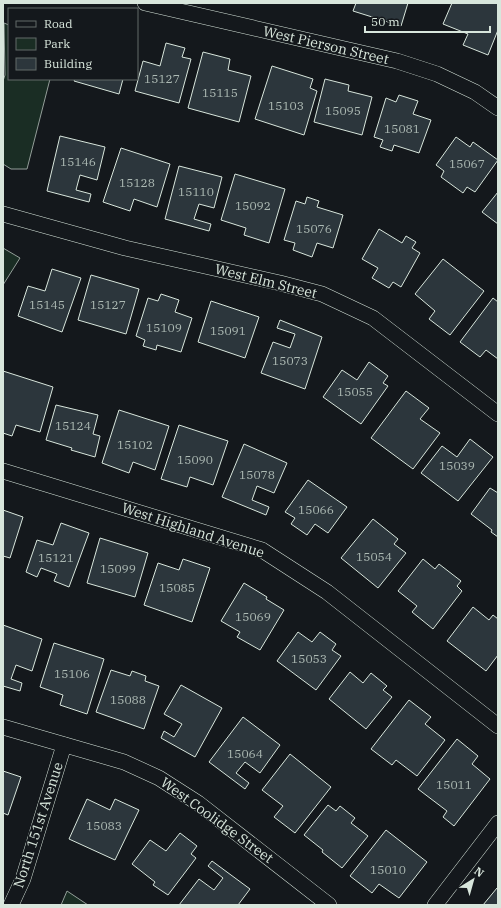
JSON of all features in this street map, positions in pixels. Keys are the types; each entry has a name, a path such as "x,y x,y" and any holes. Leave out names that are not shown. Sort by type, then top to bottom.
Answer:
{"street":[{"name":"West Pierson Street","path":"145,3 397,61 437,74 475,92 498,108"},
{"name":"West Elm Street","path":"3,214 125,248 322,294 373,318 498,414"},
{"name":"West Highland Avenue","path":"3,471 262,550 327,592 498,726"},
{"name":"West Coolidge Street","path":"3,727 124,762 141,768 166,781 198,803 328,905"},
{"name":"North 151st Avenue","path":"11,905 23,879 64,745"},
{"path":"436,905 498,823"}],"green space":[{"path":"4,23 8,25 8,80 50,80 27,169 11,169 3,164 3,81 5,75"},
{"path":"3,248 20,258 3,285"},
{"path":"67,891 88,905 61,905"}],"building":[{"path":"356,3 408,3 401,26 353,11"},
{"path":"452,3 498,3 498,30 488,55 463,45 468,34 443,24"},
{"path":"166,43 185,48 182,57 191,59 179,103 135,91 143,61 160,66"},
{"path":"203,52 230,59 228,70 251,76 239,122 188,108"},
{"path":"272,66 313,79 310,88 317,91 304,135 255,119"},
{"path":"325,79 349,85 348,91 372,97 362,135 314,122"},
{"path":"74,80 123,80 119,94"},
{"path":"399,95 418,101 413,114 431,120 419,153 394,145 392,151 380,147 383,140 374,137 386,98 396,102"},
{"path":"60,136 105,147 97,180 80,175 76,190 91,194 89,202 47,191"},
{"path":"456,137 470,147 473,142 498,160 475,192 467,187 463,193 441,177 444,171 436,165"},
{"path":"121,148 170,164 157,207 134,199 130,211 103,202"},
{"path":"179,166 222,177 214,208 199,204 194,219 211,224 209,231 165,219"},
{"path":"235,174 285,189 269,243 244,235 246,228 221,220"},
{"path":"498,192 498,224 482,212"},
{"path":"307,197 319,201 317,207 343,215 333,248 317,243 312,257 293,250 295,243 284,240 296,201 305,204"},
{"path":"379,229 402,243 406,236 416,242 412,248 420,253 401,287 393,282 389,288 372,278 378,268 362,259"},
{"path":"443,259 484,291 450,335 429,319 435,311 415,294"},
{"path":"52,269 81,278 62,332 18,316 28,286 45,291"},
{"path":"91,275 139,289 126,334 78,320"},
{"path":"161,294 179,300 175,312 192,318 181,352 157,345 156,350 143,346 145,340 136,336 148,298 158,301"},
{"path":"493,298 498,302 498,359 486,350 480,357 460,342"},
{"path":"211,301 259,317 245,358 198,342"},
{"path":"280,320 322,337 305,389 261,373 273,342 290,348 295,334 277,328"},
{"path":"369,362 388,376 383,383 388,386 361,424 323,397 342,370 357,380"},
{"path":"3,371 53,387 40,432 16,425 12,436 3,433"},
{"path":"406,391 429,408 420,419 440,433 413,469 371,438"},
{"path":"56,405 98,415 93,434 100,436 95,457 71,450 72,448 46,440"},
{"path":"119,410 169,426 155,470 133,462 129,473 102,463"},
{"path":"179,425 228,441 213,485 190,477 187,487 161,479"},
{"path":"470,439 493,457 458,501 421,473 442,446 457,457"},
{"path":"244,444 287,463 274,493 257,486 252,500 269,507 266,515 222,497"},
{"path":"308,480 347,507 328,533 315,524 307,535 291,524 295,518 285,512"},
{"path":"490,488 498,493 498,537 491,532 492,530 471,514"},
{"path":"3,510 23,517 10,558 3,556"},
{"path":"373,519 398,539 394,544 406,553 378,588 341,558"},
{"path":"61,523 89,533 69,587 54,581 57,574 41,568 37,577 26,572 37,540 53,545"},
{"path":"100,538 148,553 135,597 87,583"},
{"path":"183,559 210,568 192,622 144,605 158,563 179,570"},
{"path":"423,559 435,569 439,564 461,581 457,586 462,591 433,629 412,612 417,606 398,591"},
{"path":"244,583 267,597 266,599 284,610 260,650 237,637 240,632 221,621"},
{"path":"473,607 489,620 493,615 498,619 498,655 486,671 447,641"},
{"path":"3,625 42,639 32,671 16,665 11,679 22,683 20,691 3,686"},
{"path":"298,632 312,642 320,632 336,644 332,650 341,656 316,690 277,661"},
{"path":"54,643 104,659 87,714 60,705 63,695 40,687"},
{"path":"111,670 130,676 132,671 146,676 145,681 159,686 144,729 96,712"},
{"path":"350,672 363,683 371,673 387,686 383,690 392,697 366,729 329,699"},
{"path":"181,685 222,708 195,757 161,738 164,731 174,737 182,724 164,714"},
{"path":"409,700 431,717 425,724 445,740 417,776 396,760 392,765 371,749"},
{"path":"243,717 280,745 260,773 245,762 236,773 249,783 245,789 209,762"},
{"path":"457,739 478,756 472,764 490,779 454,826 443,817 447,811 418,789"},
{"path":"290,754 331,787 295,833 274,817 283,806 262,790"},
{"path":"3,771 21,777 8,815 3,813"},
{"path":"87,799 110,810 115,799 139,810 115,860 69,839"},
{"path":"328,805 336,811 340,806 355,818 351,823 368,836 342,868 304,835"},
{"path":"386,830 427,862 399,898 379,884 372,893 350,876"},
{"path":"180,833 197,846 191,854 196,858 168,895 153,885 155,882 132,864 150,840 166,851"},
{"path":"212,861 250,889 238,905 179,905 199,879 214,890 223,878 208,866"},
{"path":"498,887 498,905 483,905 497,888"}]}
